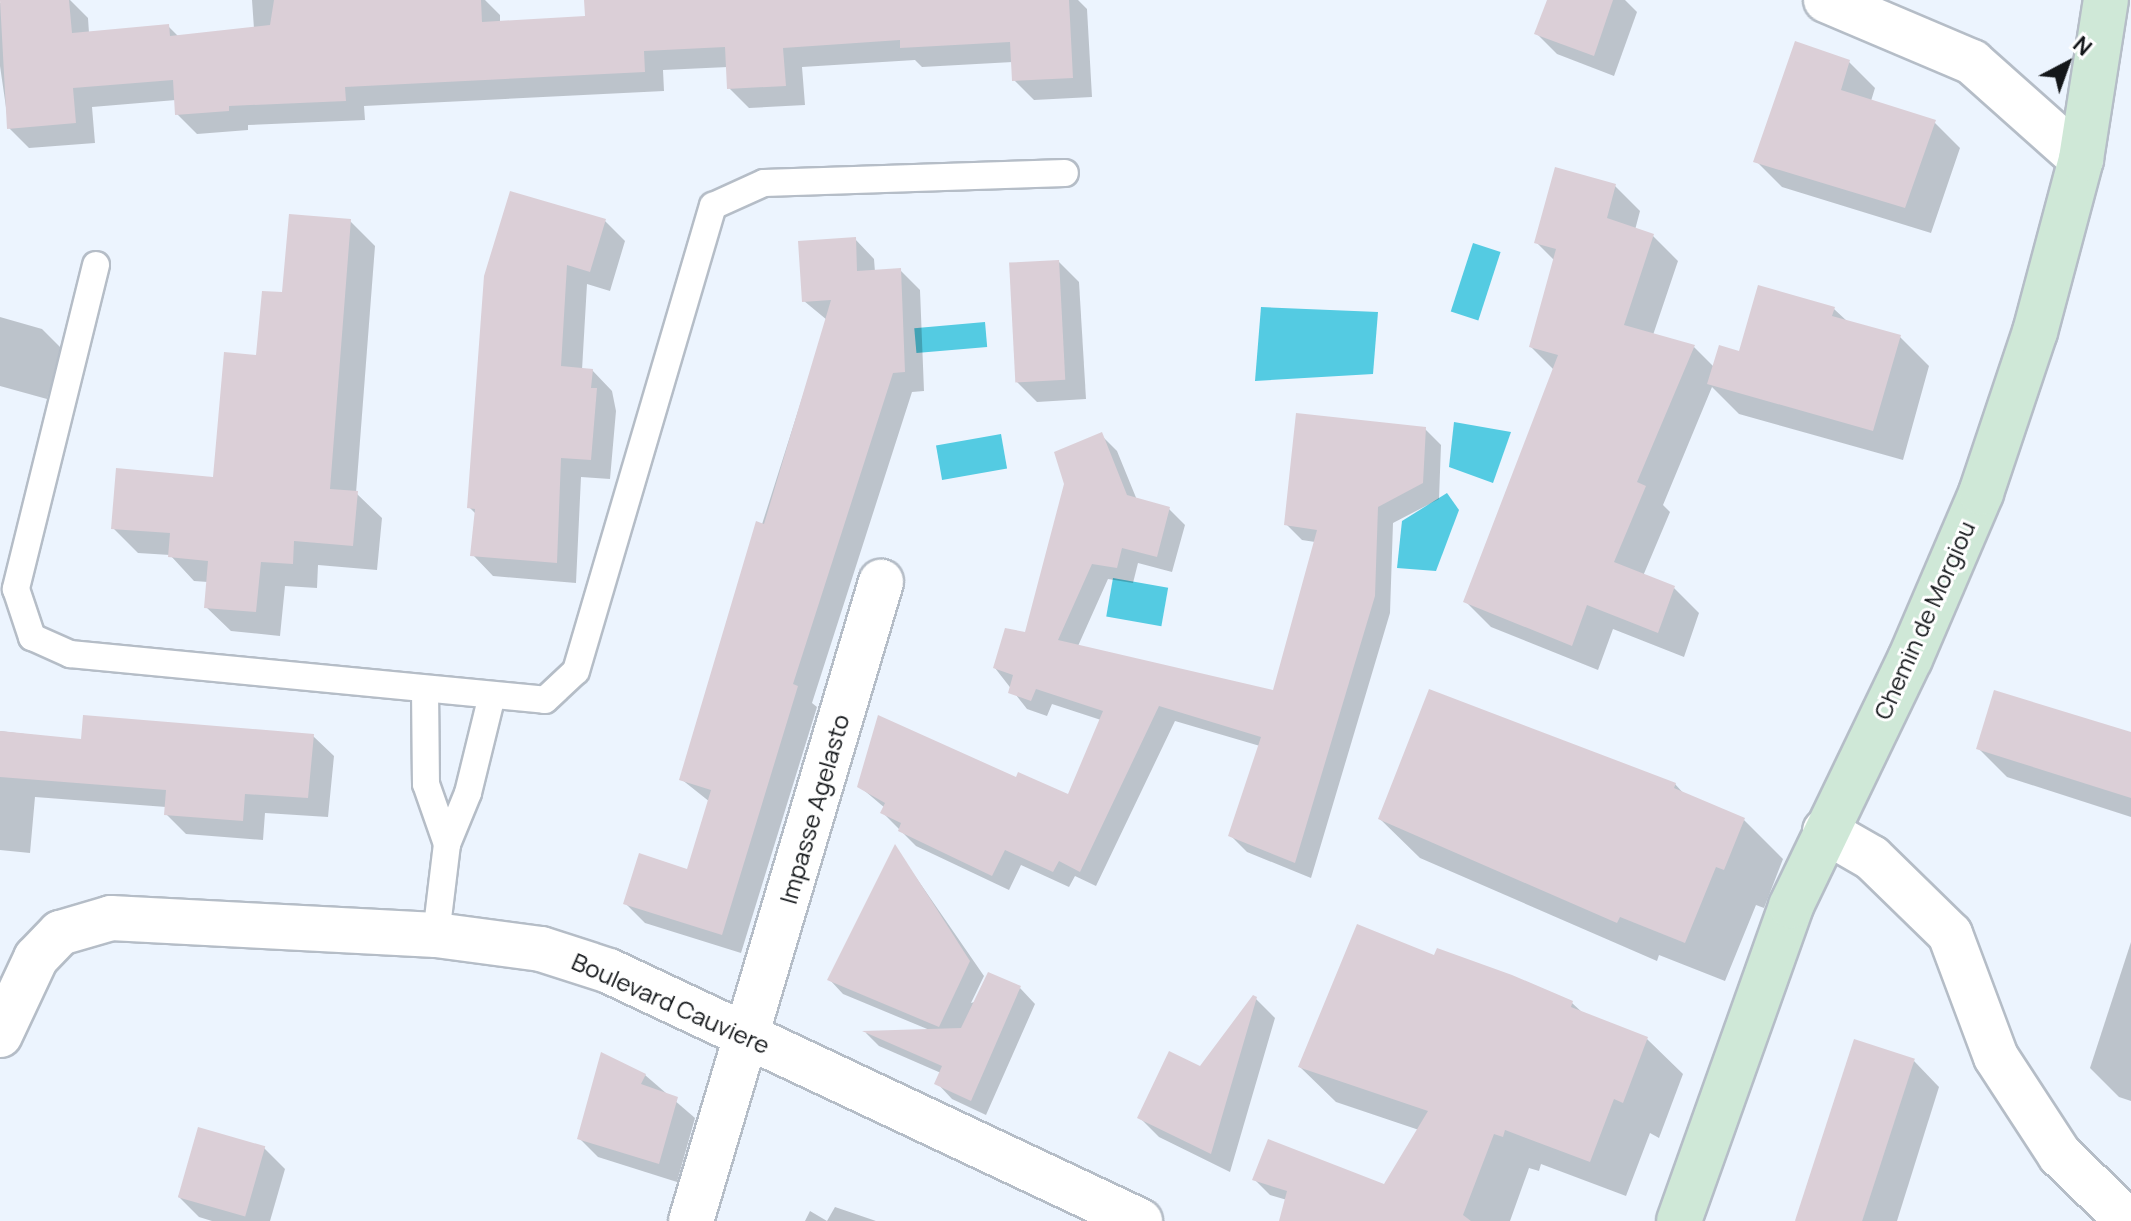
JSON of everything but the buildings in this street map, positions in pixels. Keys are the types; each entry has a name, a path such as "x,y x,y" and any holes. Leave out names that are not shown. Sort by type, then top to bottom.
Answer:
{"street":[{"path":"1826,0 1972,62 2081,159"},
{"name":"Chemin de Morgiou","path":"1679,1221 1791,906 1910,659 1981,493 2035,332 2081,159 2106,0"},
{"name":"Impasse Agelasto","path":"691,1221 881,582"},
{"path":"1825,831 1872,858 1950,934 1996,1057 2060,1155 2128,1221"},
{"name":"Boulevard Cauviere","path":"22,962 60,933 111,918 436,935 574,958 748,1036 1140,1221"},
{"path":"0,1035 22,962"}],"lane":[{"path":"96,265 16,589 32,637 70,654 545,700 576,671 713,206 764,183 1065,173"},
{"path":"425,689 426,784 447,844"},
{"path":"436,935 447,844 468,793 492,695"}],"water":[{"path":"1473,243 1501,252 1478,320 1451,311"},
{"path":"1261,307 1378,312 1373,374 1255,381"},
{"path":"985,322 987,347 916,353 914,328"},
{"path":"1454,422 1511,432 1493,483 1449,467"},
{"path":"1001,434 1007,468 942,480 936,445"},
{"path":"1447,493 1459,510 1436,571 1397,568 1402,521"},
{"path":"1113,578 1168,588 1161,626 1106,616"}]}
